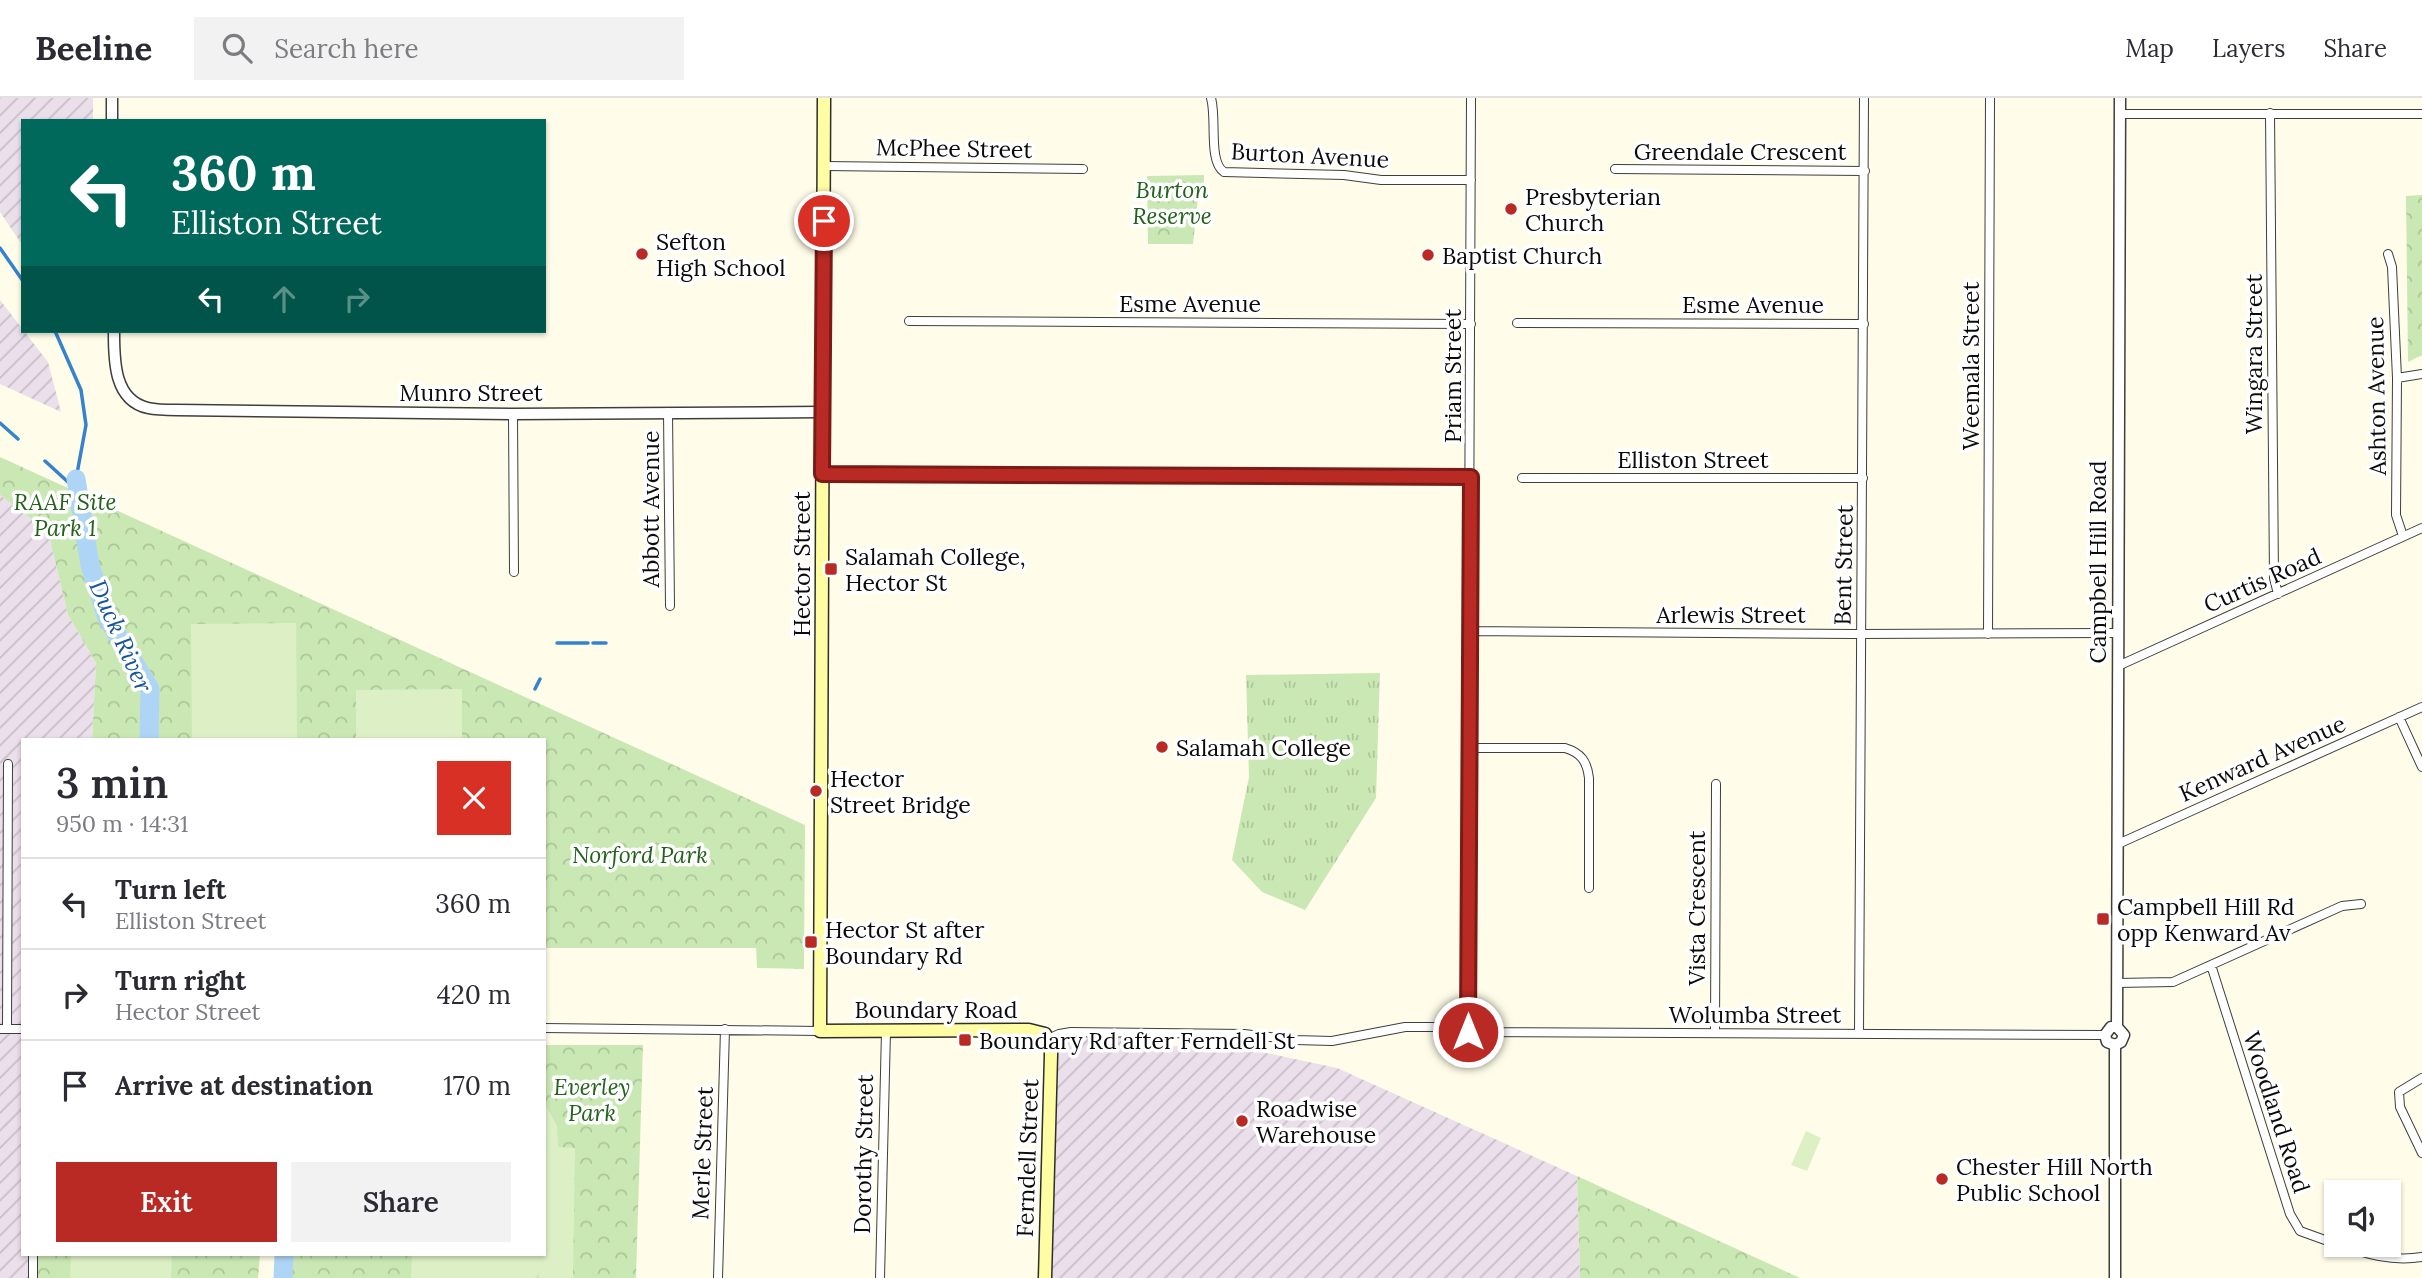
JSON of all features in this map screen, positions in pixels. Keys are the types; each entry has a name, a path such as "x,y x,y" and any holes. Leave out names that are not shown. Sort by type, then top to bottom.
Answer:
{"main road":[{"name":"Hector Street","path":"820,1031 824,98"},
{"name":"Boundary Road","path":"820,1031 1029,1030 1039,1031 1048,1039"},
{"name":"Ferndell Street","path":"1045,1278 1051,1055 1048,1039"}],"street":[{"path":"112,98 112,119"},
{"name":"Burton Avenue","path":"1211,98 1214,110 1215,159 1219,169 1224,172 1345,175 1381,180 1471,180"},
{"name":"Priam Street","path":"1468,1032 1471,98"},
{"name":"Bent Street","path":"1859,1033 1864,98"},
{"name":"Weemala Street","path":"1988,634 1990,98"},
{"name":"Campbell Hill Road","path":"2117,1027 2120,98"},
{"name":"Wingara Street","path":"2270,113 2274,578 2278,594"},
{"path":"2120,114 2422,114"},
{"name":"McPhee Street","path":"824,166 1083,169"},
{"name":"Greendale Crescent","path":"1615,169 1864,171"},
{"name":"Ashton Avenue","path":"2388,254 2392,267 2397,378 2396,515 2403,536"},
{"name":"Esme Avenue","path":"909,321 1471,324"},
{"name":"Esme Avenue","path":"1517,323 1864,324"},
{"name":"Munro Street","path":"114,333 116,369 125,392 145,407 177,410 513,414 822,412"},
{"path":"2397,378 2422,374"},
{"name":"Abbott Avenue","path":"668,412 670,606"},
{"path":"513,414 514,572"},
{"path":"822,474 1471,477"},
{"name":"Elliston Street","path":"1522,478 1863,478"},
{"name":"Curtis Road","path":"2118,666 2422,528"},
{"name":"Arlewis Street","path":"1470,631 2118,633"},
{"name":"Kenward Avenue","path":"2118,844 2422,707"},
{"path":"2399,717 2422,767"},
{"path":"1469,748 1565,748 1576,751 1583,757 1589,778 1589,888"},
{"path":"8,764 3,1029 21,1029"},
{"name":"Vista Crescent","path":"1714,1033 1716,784"},
{"path":"2117,984 2173,982 2342,906 2361,904"},
{"name":"Woodland Road","path":"2211,965 2290,1214 2300,1231 2324,1239"},
{"name":"Wolumba Street","path":"1405,1027 1440,1027 1468,1032 2105,1035"},
{"name":"Boundary Road","path":"1048,1039 1071,1032 1244,1034 1332,1041 1405,1027"},
{"path":"2111,1027 2117,1027 2123,1032 2123,1039 2115,1045 2107,1042 2105,1035 2111,1027"},
{"name":"Boundary Road","path":"546,1028 820,1031"},
{"name":"Merle Street","path":"718,1278 725,1029"},
{"name":"Dorothy Street","path":"880,1278 886,1031"},
{"path":"2115,1045 2115,1278"},
{"path":"2422,1078 2399,1092 2400,1107 2422,1153"},
{"path":"33,1256 33,1278"},
{"name":"Woodland Road","path":"2384,1257 2402,1260 2422,1257"}],"shaded area":[{"path":"0,98 93,98 93,119 21,119 21,243 0,212"},
{"path":"0,300 21,327 21,333 26,333 48,362 61,412 0,384"},
{"path":"0,495 48,532 68,615 96,663 92,738 21,738 21,1256 38,1256 38,1278 0,1278"},
{"path":"1144,1032 1145,1046 1238,1047 1337,1068 1577,1176 1580,1278 1045,1278 1051,1045 1060,1034"}],"green space":[{"name":"Burton Reserve","path":"1204,175 1204,187 1198,198 1193,244 1148,244 1147,176"},
{"path":"2422,195 2422,355 2408,362 2406,196"},
{"name":"Norford Park","path":"0,457 805,825 804,969 757,968 756,948 546,948 546,738 92,738 96,663 68,615 48,532 0,495"},
{"path":"296,623 297,738 192,738 191,624"},
{"path":"1380,673 1376,798 1305,910 1262,892 1232,860 1249,777 1246,675"},
{"path":"462,689 462,738 356,738 356,690"},
{"name":"Everley Park","path":"546,1045 643,1045 636,1278 283,1278 292,1256 546,1256"},
{"path":"546,1106 557,1126 558,1147 575,1148 573,1278 539,1278 539,1274 535,1278 411,1278 412,1256 546,1256"},
{"path":"1806,1131 1821,1138 1807,1171 1791,1165"},
{"path":"1577,1176 1800,1278 1580,1278"},
{"path":"38,1256 260,1256 258,1278 38,1278"},
{"path":"71,1256 172,1256 171,1278 70,1278"}],"waterway":[{"name":"Duck River","path":"0,248 21,278"},
{"name":"Duck River","path":"56,333 81,390 86,425 76,479"},
{"path":"0,423 18,439"},
{"path":"45,461 79,492"},
{"name":"Duck River","path":"76,479 90,565 107,618 150,689 149,738"},
{"path":"557,643 588,643"},
{"path":"593,643 606,643"},
{"path":"535,689 540,679"},
{"name":"Duck River","path":"283,1278 284,1256"}],"place":[{"name":"Presbyterian Church","path":"1511,209"},
{"name":"Sefton High School","path":"642,254"},
{"name":"Baptist Church","path":"1428,255"},
{"name":"Salamah College, Hector St","path":"831,569"},
{"name":"Salamah College","path":"1162,747"},
{"name":"Hector Street Bridge","path":"816,791"},
{"name":"Campbell Hill Rd opp Kenward Av","path":"2103,919"},
{"name":"Hector St after Boundary Rd","path":"811,942"},
{"name":"Boundary Rd after Ferndell St","path":"965,1040"},
{"name":"Roadwise Warehouse","path":"1242,1121"},
{"name":"Chester Hill North Public School","path":"1942,1179"}],"route":[{"path":"824,221 822,474 1471,477 1468,1032"}],"park label":[{"name":"RAAF Site Park 1","path":"65,514"}]}
